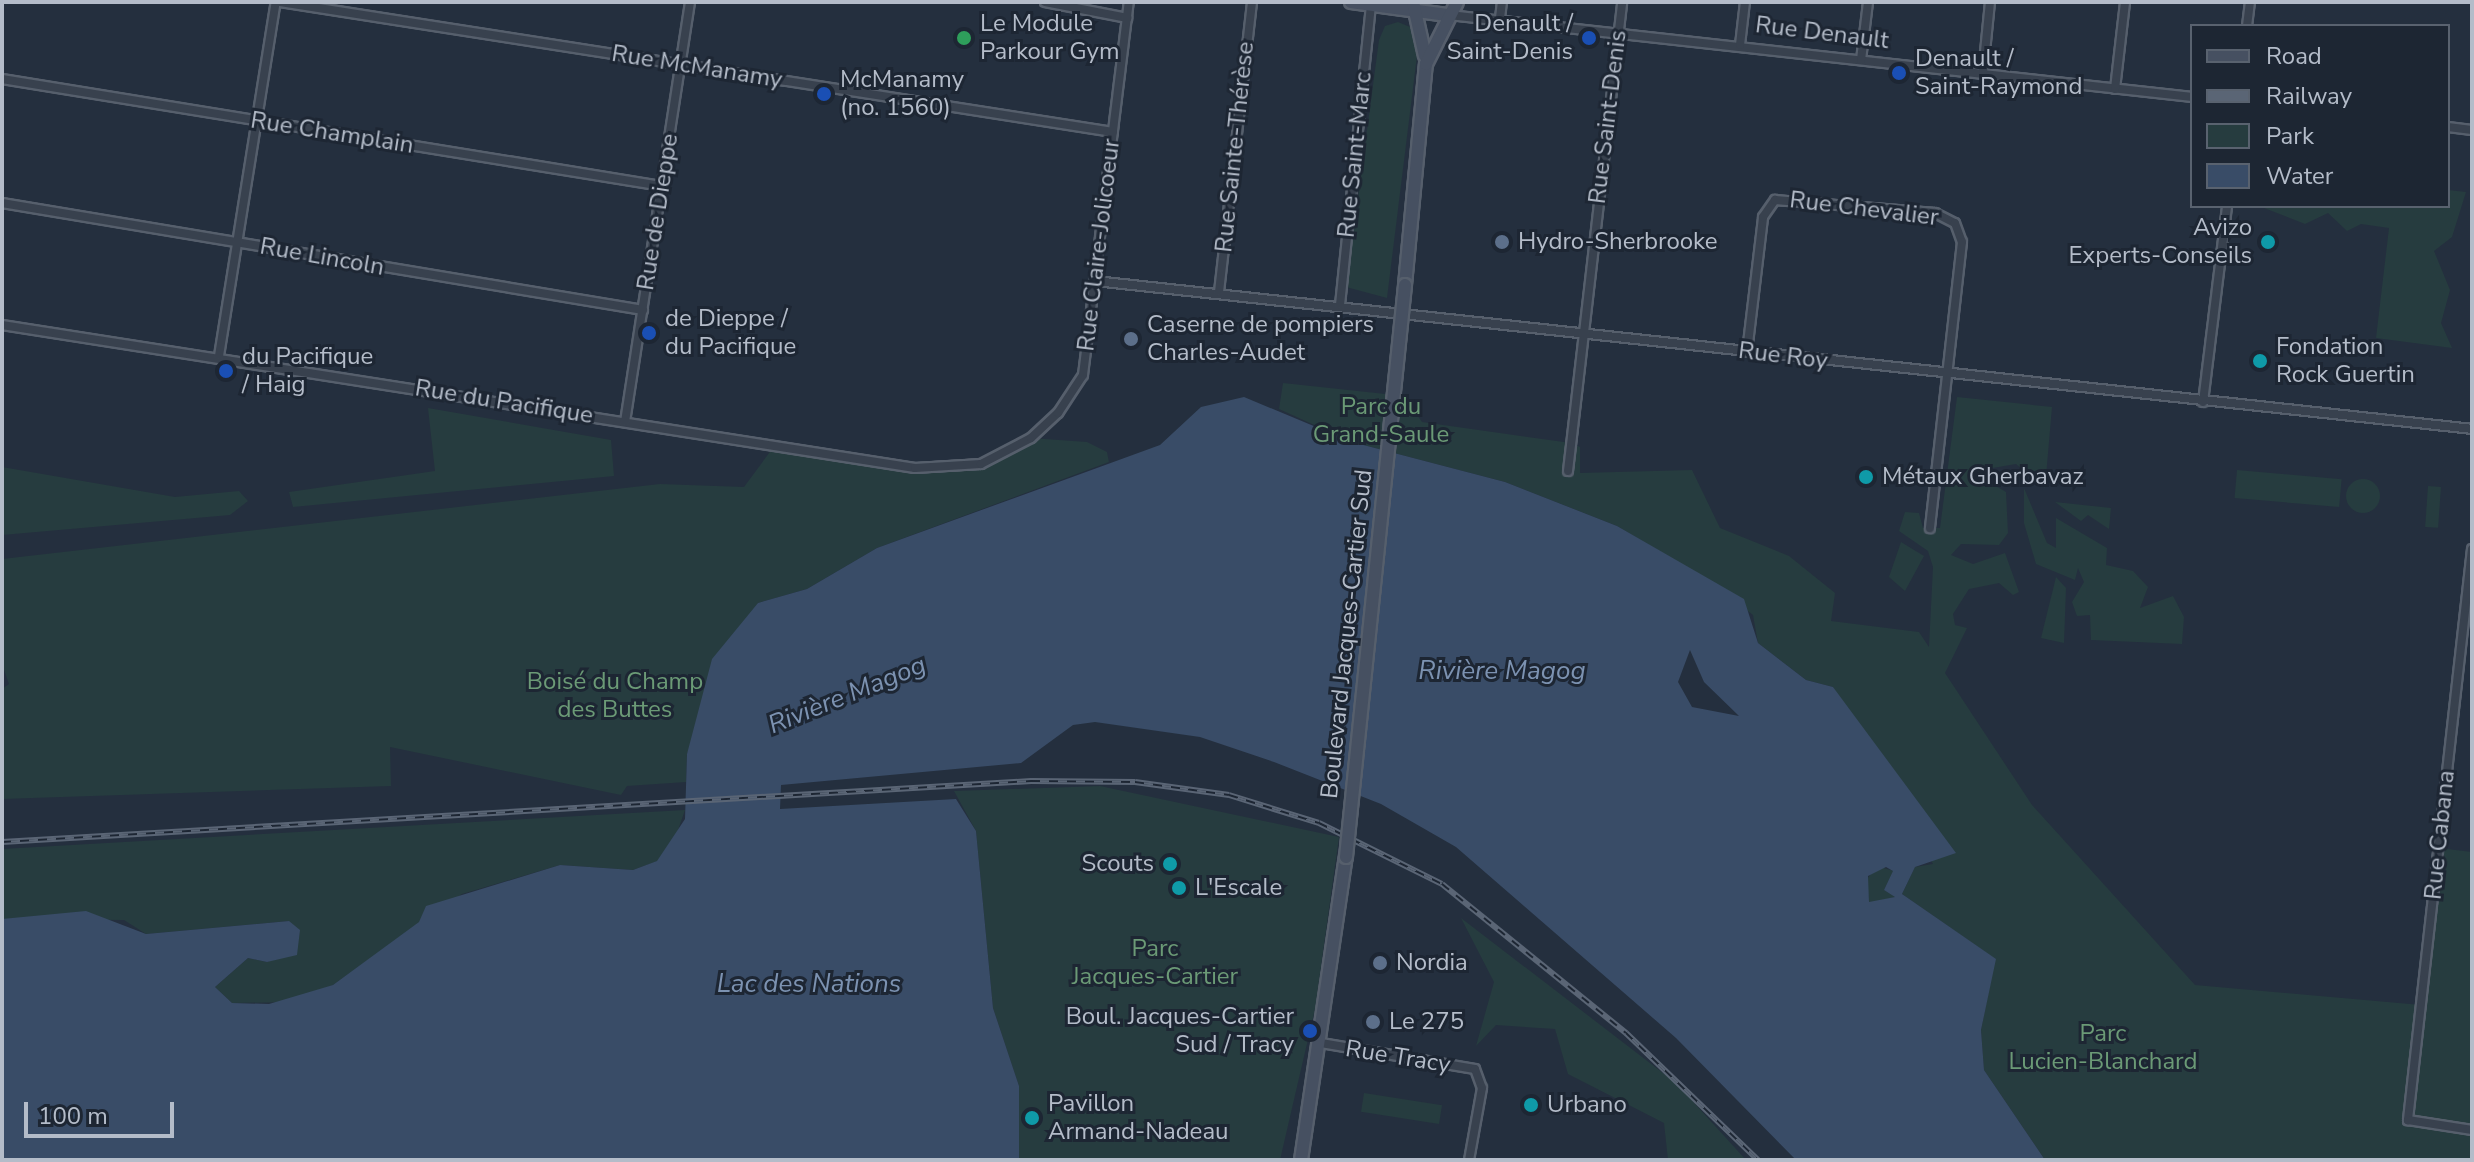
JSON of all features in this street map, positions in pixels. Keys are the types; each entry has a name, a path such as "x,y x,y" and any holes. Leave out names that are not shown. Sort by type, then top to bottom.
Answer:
{"main road":[{"name":"Rue Denault","path":"1351,2 1414,7 1447,15"},
{"name":"Boulevard Jacques-Cartier Sud","path":"1426,64 1447,15 1457,2"},
{"name":"Boulevard Jacques-Cartier Sud","path":"1301,1160 1321,1043 1346,857 1405,285 1426,64 1414,7"}],"street":[{"name":"Rue McManamy","path":"278,2 1113,132"},
{"path":"219,356 278,2"},
{"path":"355,14 357,2"},
{"name":"Rue de Dieppe","path":"625,422 690,2"},
{"path":"1045,2 1127,18"},
{"name":"Rue Claire-Jolicoeur","path":"1004,454 1076,391 1095,281 1129,2"},
{"name":"Rue Sainte-Thérèse","path":"1219,292 1252,2"},
{"path":"1500,18 1502,2"},
{"name":"Rue Saint-Denis","path":"1568,471 1622,2"},
{"path":"1740,45 1745,2"},
{"path":"1861,60 1868,2"},
{"path":"1983,72 1990,2"},
{"path":"2115,89 2125,2"},
{"path":"2247,24 2250,2"},
{"name":"Rue Saint-Marc","path":"1340,305 1371,3"},
{"name":"Rue Denault","path":"1447,15 1500,18 2190,97"},
{"name":"Rue Champlain","path":"2,79 662,186"},
{"path":"2450,127 2472,130"},
{"name":"Rue Chevalier","path":"1747,352 1763,217 1775,200 1791,195 1935,213 1955,223 1962,242 1930,528"},
{"name":"Rue Lincoln","path":"2,203 643,310"},
{"path":"2203,402 2227,208"},
{"name":"Rue Roy","path":"1095,281 2472,429"},
{"name":"Rue du Pacifique","path":"2,325 219,356 915,468 961,469 1004,454"},
{"name":"Rue Cabana","path":"2472,549 2408,1120 2472,1130"},
{"name":"Rue Tracy","path":"1321,1043 1475,1069 1482,1088 1469,1160"}],"green space":[{"path":"1398,22 1410,27 1417,56 1387,298 1346,287 1379,40 1385,26"},
{"path":"2450,190 2466,192 2452,237 2434,251 2450,290 2441,323 2452,348 2376,338 2389,228 2361,224 2347,231 2328,213 2305,224 2264,208 2450,208"},
{"name":"Parc Lucien-Blanchard","path":"1283,383 1404,396 1422,422 1571,443 1580,447 1580,473 1692,470 1720,528 1789,556 1835,593 1831,621 1919,632 1929,647 1933,567 1928,551 1899,531 1905,512 1919,513 1923,528 1940,528 1957,397 2052,407 2045,488 2016,464 1981,470 1979,476 2006,492 2008,533 1999,545 1961,544 1951,555 1973,564 2005,553 2019,592 2013,595 1999,583 1969,589 1953,614 1955,625 1967,628 1945,673 2032,805 2195,985 2421,1005 2439,848 2472,852 2472,1160 2045,1160 1984,1070 1981,1030 1995,959 1902,894 1915,867 1933,864 1833,687 1806,680 1758,643 1753,615 1705,578 1617,526 1505,482 1352,442 1279,409"},
{"path":"428,408 611,440 614,476 293,507 289,492 435,471"},
{"name":"Boisé du Champ des Buttes","path":"1031,438 1087,442 1107,452 1109,462 877,548 807,589 758,603 687,754 686,782 627,786 621,795 390,747 391,786 2,799 2,689 9,684 2,664 2,559 660,484 744,487 775,445 961,469"},
{"path":"2,467 175,497 239,491 248,501 230,515 2,535"},
{"path":"2237,470 2342,479 2339,507 2235,498"},
{"path":"2363,479 2375,484 2380,496 2375,508 2363,513 2351,508 2346,496 2351,484"},
{"path":"2428,486 2441,487 2438,528 2425,527"},
{"path":"2024,488 2047,543 2056,548 2056,518 2107,548 2106,565 2133,571 2148,587 2140,608 2173,596 2184,617 2182,644 2091,640 2090,615 2077,616 2072,602 2084,582 2078,568 2075,580 2036,564 2024,523"},
{"path":"2055,502 2111,508 2109,529 2088,515 2081,521"},
{"path":"1901,542 1924,556 1905,591 1889,577"},
{"path":"2056,577 2066,588 2064,643 2041,638"},
{"name":"Parc Jacques-Cartier","path":"1100,786 1339,837 1315,1009 1280,1160 1019,1160 1019,1086 993,1008 976,831 954,791"},
{"path":"685,810 671,850 658,861 633,870 560,865 462,894 333,985 291,1002 232,1003 215,987 248,958 267,962 281,956 289,921 146,934 124,920 2,919 2,849"},
{"path":"1877,866 1894,871 1884,890 1896,897 1869,903 1867,879"},
{"path":"1461,918 1676,1083 1746,1160 1668,1160 1664,1123 1568,1074 1555,1029 1496,1025 1476,1046 1494,982"},
{"path":"1364,1093 1442,1105 1439,1124 1361,1112"}],"water":[{"name":"Rivière Magog","path":"1244,397 1352,442 1505,482 1617,526 1744,599 1758,643 1806,680 1833,687 1956,853 1915,867 1902,894 1996,959 1981,1030 1984,1070 2045,1160 1796,1160 1676,1038 1456,847 1381,804 1274,762 1200,737 1095,722 1073,725 1021,763 781,785 780,809 956,799 976,831 993,1008 1019,1086 1019,1160 2,1160 2,919 86,911 146,934 289,921 300,930 297,955 267,962 248,958 215,987 232,1003 269,1004 333,985 419,922 426,906 560,865 633,870 657,861 685,819 687,754 712,659 758,603 807,589 877,548 1160,445 1201,407","holes":["1690,650 1704,682 1739,716 1692,707 1678,682","1886,867 1893,871 1884,890 1895,897 1869,902 1868,876"]}],"railway":[{"path":"2,842 1031,781 1135,782 1229,795 1319,823 1442,884 1626,1033 1758,1160"}],"place":[{"name":"Le Module Parkour Gym","path":"964,38"},
{"name":"Denault / Saint-Denis","path":"1589,38"},
{"name":"Denault / Saint-Raymond","path":"1899,73"},
{"name":"McManamy (no. 1560)","path":"824,94"},
{"name":"Hydro-Sherbrooke","path":"1502,242"},
{"name":"Avizo Experts-Conseils","path":"2268,242"},
{"name":"de Dieppe / du Pacifique","path":"649,333"},
{"name":"Caserne de pompiers Charles-Audet","path":"1131,339"},
{"name":"Fondation Rock Guertin","path":"2260,361"},
{"name":"du Pacifique / Haig","path":"226,371"},
{"name":"Métaux Gherbavaz","path":"1866,477"},
{"name":"Scouts","path":"1170,864"},
{"name":"L'Escale","path":"1179,888"},
{"name":"Nordia","path":"1380,963"},
{"name":"Le 275","path":"1373,1022"},
{"name":"Boul. Jacques-Cartier Sud / Tracy","path":"1310,1031"},
{"name":"Urbano","path":"1531,1105"},
{"name":"Pavillon Armand-Nadeau","path":"1032,1118"}],"park label":[{"name":"Parc du Grand-Saule","path":"1381,421"}],"water label":[{"name":"Lac des Nations","path":"809,984"}]}
